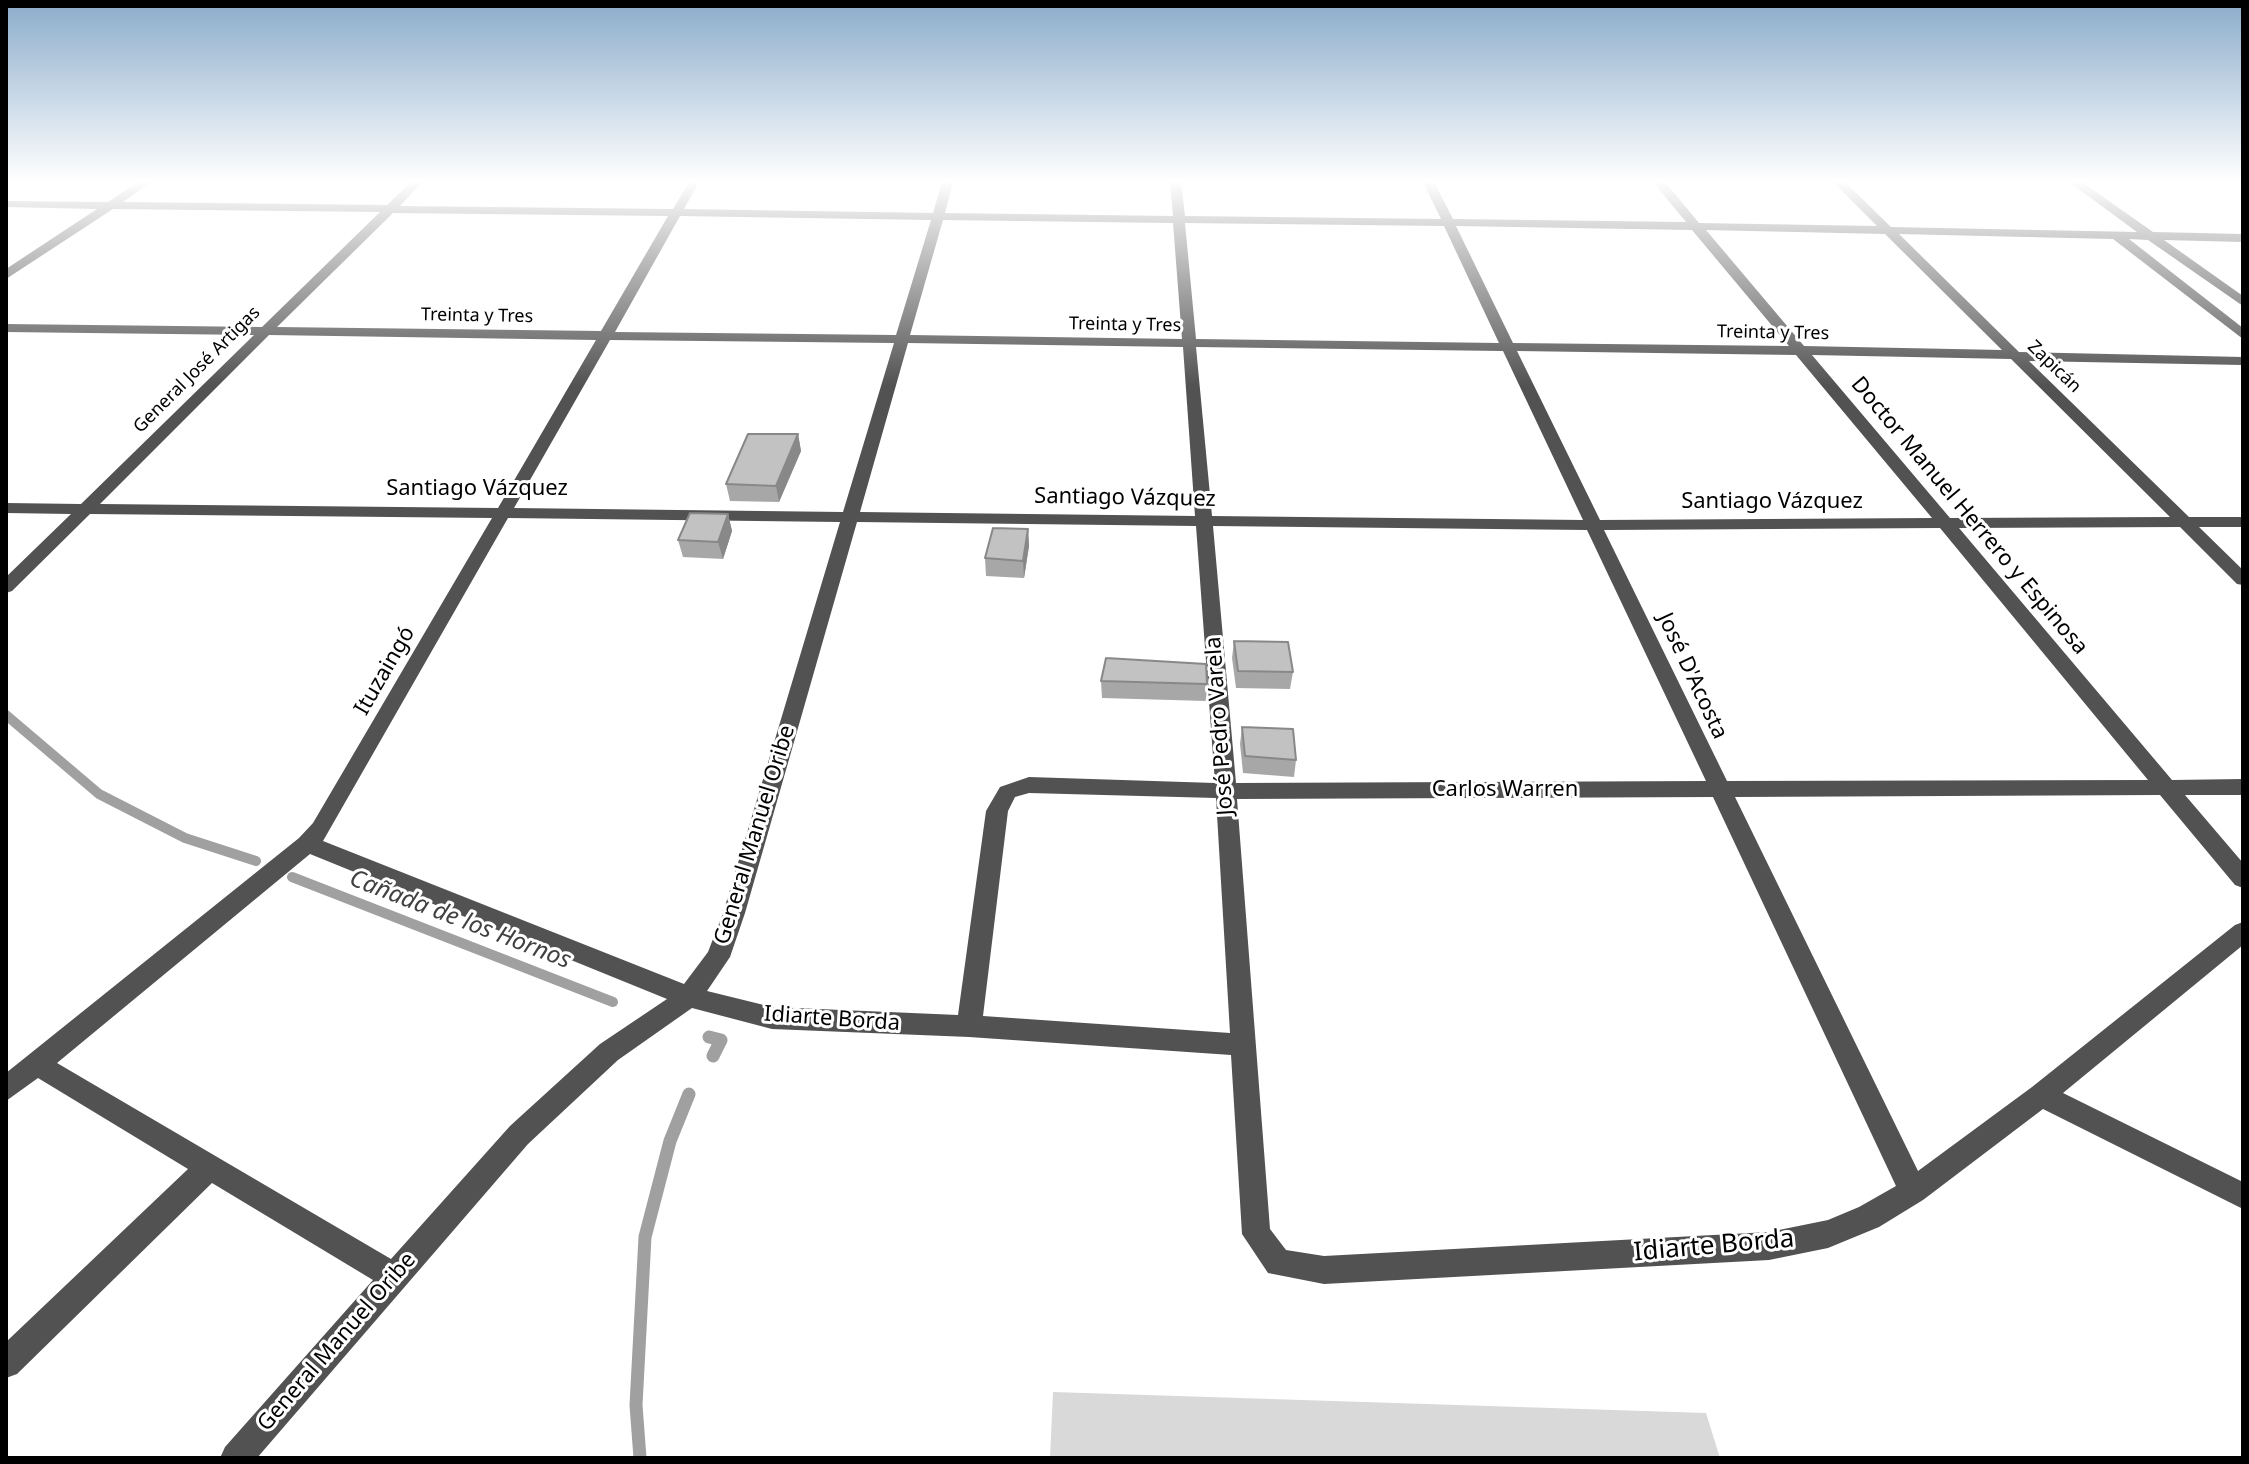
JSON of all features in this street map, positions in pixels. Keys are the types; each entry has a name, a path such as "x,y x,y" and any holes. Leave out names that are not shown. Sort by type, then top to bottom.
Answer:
{"street":[{"path":"6,275 43,250"},
{"name":"General José Artigas","path":"6,587 347,250"},
{"name":"Ituzaingó","path":"6,1089 307,844 321,829 655,250"},
{"name":"General Manuel Oribe","path":"236,1458 519,1135 581,1076 635,1033 689,997 726,939 927,250"},
{"name":"José Pedro Varela","path":"1183,250 1226,791 1256,1234 1278,1263"},
{"name":"José D'Acosta","path":"1462,250 1913,1191"},
{"name":"Doctor Manuel Herrero y Espinosa","path":"1716,250 2243,879"},
{"name":"Zapicán","path":"1908,250 2243,580"},
{"path":"2135,250 2243,335"},
{"path":"2168,250 2237,298"},
{"path":"2190,294 2237,298"},
{"name":"Treinta y Tres","path":"6,328 1507,347 2243,361"},
{"name":"Santiago Vázquez","path":"6,508 848,514 1204,522 1593,525 2243,522"},
{"name":"Carlos Warren","path":"969,1026 997,811 1007,792 1029,785 1226,791 2243,787"},
{"name":"Idiarte Borda","path":"307,844 689,997 772,1018 969,1026 1243,1045"},
{"name":"Idiarte Borda","path":"1278,1263 1324,1270 1769,1246 1828,1234 1869,1217 1913,1191 2041,1095 2243,932"},
{"path":"37,1064 394,1277"},
{"path":"2041,1095 2243,1196"},
{"path":"6,1363 209,1167"}],"shaded area":[{"path":"1053,1392 1706,1413 1720,1458 1050,1458"}],"building":[{"path":"748,434 798,434 776,486 726,484"},
{"path":"690,513 728,514 718,542 678,540"},
{"path":"993,528 1028,529 1023,561 985,558"},
{"path":"1234,641 1288,642 1293,672 1238,671"},
{"path":"1106,658 1206,664 1207,684 1101,681"},
{"path":"1242,727 1293,729 1296,760 1245,756"}],"waterway":[{"name":"Cañada de los Hornos","path":"6,715 99,794 185,838 256,861"},
{"name":"Cañada de los Hornos","path":"292,877 613,1002"},
{"name":"Cañada de los Hornos","path":"709,1037 721,1040 713,1056"},
{"name":"Cañada de los Hornos","path":"640,1458 636,1405 645,1237 670,1141 689,1094"}]}
